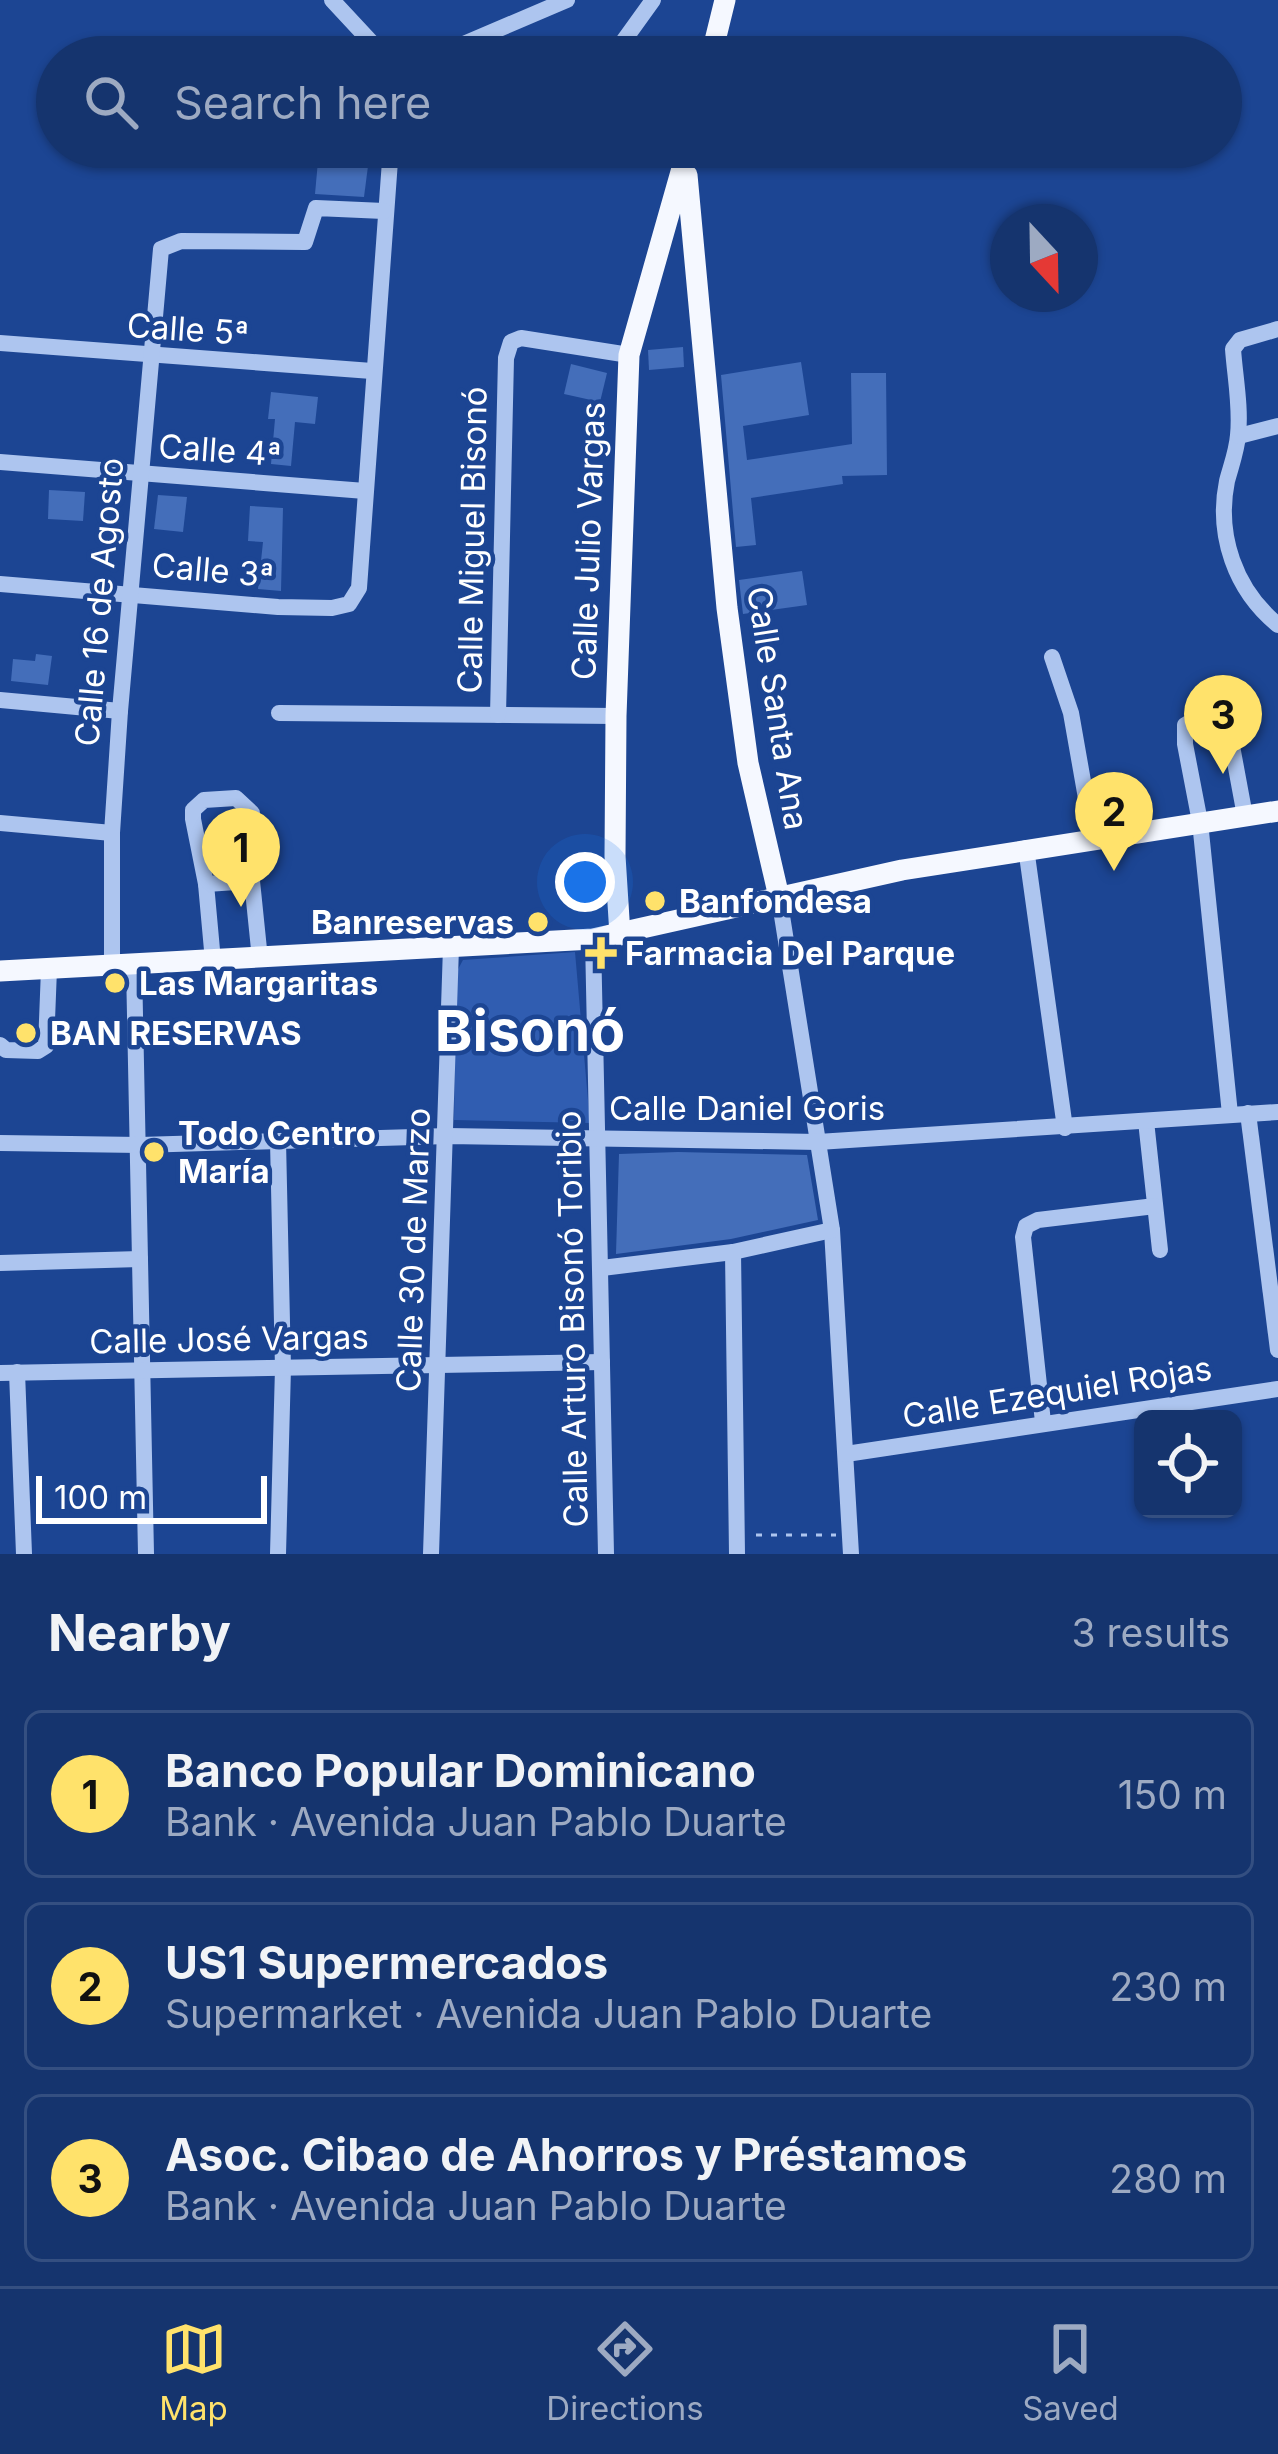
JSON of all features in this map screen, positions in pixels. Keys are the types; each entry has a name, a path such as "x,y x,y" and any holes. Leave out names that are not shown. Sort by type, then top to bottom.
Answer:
{"main road":[{"path":"716,36 724,0"},
{"name":"Calle Julio Vargas","path":"620,935 616,716 629,355 682,168"},
{"name":"Calle Santa Ana","path":"688,168 693,274 729,630 748,763 778,898"},
{"path":"654,268 693,274"},
{"path":"0,971 592,939 1026,848 1278,811"}],"street":[{"path":"332,0 366,36"},
{"path":"485,36 567,0"},
{"path":"627,36 652,0"},
{"path":"365,491 389,168"},
{"name":"Calle 16 de Agosto","path":"146,1554 140,1145 112,833 161,249 181,241 305,242 316,208 384,211"},
{"path":"1278,329 1240,340 1233,349 1239,436 1226,486 1224,538 1261,611 1278,626"},
{"name":"Calle Miguel Bisonó","path":"498,715 506,358 512,342 521,338 629,355"},
{"name":"Calle 5ª","path":"0,343 372,371"},
{"path":"1239,436 1278,426"},
{"name":"Calle 4ª","path":"0,462 365,491"},
{"name":"Calle 3ª","path":"0,584 278,607 349,604 359,588 365,491"},
{"path":"1052,657 1071,713 1094,838"},
{"path":"0,700 120,711"},
{"path":"279,713 616,716"},
{"path":"1245,816 1232,728 1219,713 1205,713 1185,725 1185,745 1200,822 1239,1114 1268,1196 1278,1350"},
{"path":"213,961 206,884 193,819 193,810 204,800 236,798 252,813 252,881 260,958"},
{"path":"0,823 112,833"},
{"path":"1026,848 1065,1128"},
{"path":"206,884 252,881"},
{"name":"Calle Santa Ana","path":"778,898 832,1229 850,1545"},
{"name":"Calle Arturo Bisonó Toribio","path":"592,939 606,1554"},
{"name":"Calle 30 de Marzo","path":"431,1554 451,947"},
{"path":"0,1045 6,1050 38,1051 46,1046 49,969"},
{"name":"Calle Daniel Goris","path":"0,1143 140,1145 448,1136 818,1142 1278,1112"},
{"path":"1146,1121 1160,1250"},
{"path":"278,1141 283,1368 278,1554"},
{"path":"1043,1422 1023,1237 1026,1226 1037,1220 1155,1206"},
{"path":"602,1268 733,1252 832,1229"},
{"path":"733,1252 737,1545"},
{"path":"0,1263 140,1259"},
{"name":"Calle José Vargas","path":"8,1372 602,1362"},
{"path":"8,1372 24,1554"},
{"name":"Calle Ezequiel Rojas","path":"846,1454 1278,1389"}],"path":[{"path":"737,1545 850,1545"}],"shaded area":[{"path":"575,952 590,1123 454,1120 456,973 463,960"}],"building":[{"path":"317,168 368,168 364,197 315,194"},
{"path":"683,347 684,367 649,370 648,350"},
{"path":"801,362 809,415 743,426 747,460 852,444 851,373 886,373 887,475 842,476 843,484 751,498 756,545 736,547 721,375"},
{"path":"571,364 607,373 600,402 564,394"},
{"path":"271,392 318,397 315,424 295,422 291,466 271,464 275,419 268,419"},
{"path":"49,490 85,492 83,521 48,519"},
{"path":"158,495 187,497 183,532 154,529"},
{"path":"250,506 283,508 281,591 258,589 263,542 248,541"},
{"path":"802,571 807,605 743,614 739,580"},
{"path":"36,654 52,656 48,685 11,681 13,659 35,661"},
{"path":"619,1154 807,1155 818,1220 731,1239 616,1254"}],"place":[{"name":"Asoc. Cibao de Ahorros y Préstamos","path":"1223,774"},
{"name":"US1 Supermercados","path":"1114,871"},
{"name":"Banfondesa","path":"655,901"},
{"name":"Banco Popular Dominicano","path":"241,907"},
{"name":"Banreservas","path":"538,922"},
{"name":"Farmacia Del Parque","path":"601,953"},
{"name":"Las Margaritas","path":"115,983"},
{"name":"BAN RESERVAS","path":"26,1033"},
{"name":"Todo Centro María","path":"154,1152"}],"district":[{"name":"Bisonó","path":"530,1030"}]}
